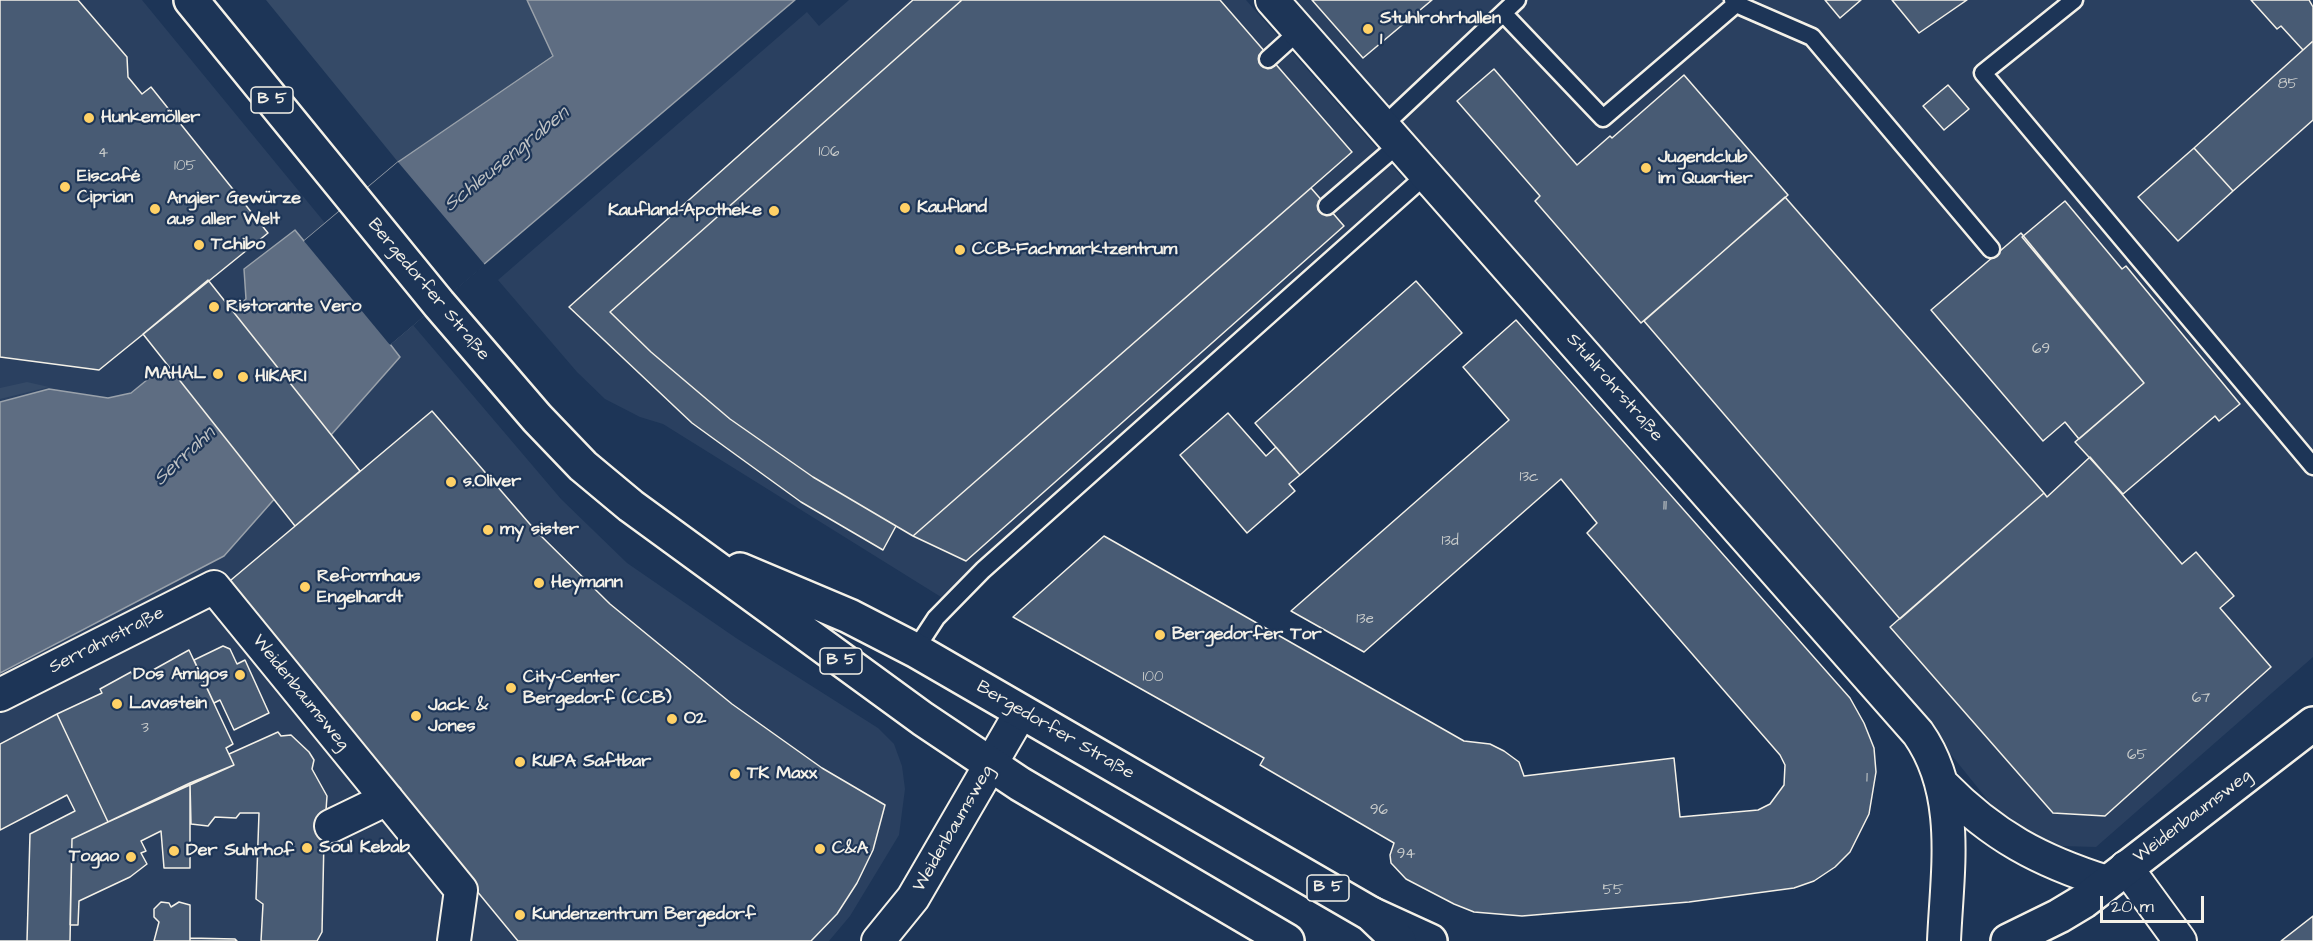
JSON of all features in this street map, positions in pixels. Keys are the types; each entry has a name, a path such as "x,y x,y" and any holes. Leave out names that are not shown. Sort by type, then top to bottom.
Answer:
{"main road":[{"name":"Bergedorfer Straße","path":"191,0 439,304 537,418 583,466 631,506 694,550 878,689 991,766 1286,941"},
{"name":"Bergedorfer Straße","path":"694,550 849,616 915,650 1371,914 1399,941"},
{"name":"Weidenbaumsweg","path":"2008,941 2059,916 2117,875 2313,724"},
{"path":"1371,914 1430,941"}],"street":[{"name":"Stuhlrohrstraße","path":"1272,0 1918,733 1935,761 1943,785 1947,843 1944,941"},
{"name":"Weidenbaumsweg","path":"214,587 387,799 465,886 454,941"},
{"name":"Serrahnstraße","path":"0,695 214,587"},
{"name":"Weidenbaumsweg","path":"878,941 913,898 1021,711"},
{"name":"Stuhlrohrstraße","path":"1943,785 1993,831 2020,847 2055,865 2117,875"},
{"path":"331,826 387,799"},
{"path":"2117,875 2180,941"}],"lane":[{"path":"1327,206 1517,0"},
{"path":"2074,0 1983,73 2313,466"},
{"path":"1504,14 1603,118 1734,2 1812,37 1991,249"},
{"path":"1268,59 1299,31"},
{"path":"915,650 936,618 983,570 1426,175"}],"shaded area":[{"path":"0,0 142,0 325,223 304,241 294,230 246,299 131,393 108,398 49,389 0,402"},
{"path":"266,0 527,0 553,55 398,162"},
{"name":"CCB-Fachmarktzentrum","path":"849,0 1246,0 1412,188 941,597 663,424 640,417 605,399 577,372 498,280 807,12 819,26"},
{"path":"1292,0 2313,0 2313,657 2096,847 2061,846 2007,824 1895,685"},
{"path":"413,325 561,499 627,563 736,638 878,728 894,744 902,766 905,789 899,835 850,916 829,941 0,941 0,673 224,556 400,357 390,345"},
{"path":"27,382 49,387 0,399 0,388"}],"water":[{"path":"527,0 795,0 390,344 400,357 224,556 0,673 0,402 49,389 108,398 131,393 246,299 244,269 295,230 304,241 398,162 553,56"}],"pier":[{"path":"398,162 485,265 390,345 304,241"}],"building":[{"path":"0,0 78,0 127,57 128,77 142,94 151,87 268,233 99,370 0,357"},
{"path":"913,0 962,0 610,312 651,352 730,419 813,477 896,526 883,550 801,502 692,423 569,307"},
{"name":"CCB-Fachmarktzentrum","path":"962,0 1220,0 1352,152 913,536 813,477 730,419 651,352 610,312"},
{"name":"Stuhlrohrhallen 1","path":"1312,0 1432,0 1363,58"},
{"path":"1825,0 1861,0 1840,18"},
{"path":"1892,0 1967,0 1919,33"},
{"path":"2251,0 2309,0 2313,7 2313,41 2303,50 2281,26 2277,29"},
{"path":"2313,41 2313,120 2233,191 2194,148"},
{"path":"1494,69 1577,165 1610,136 1612,138 1684,75 1788,195 1641,323 1535,201 1540,196 1457,101"},
{"path":"1948,85 1969,109 1944,130 1923,106"},
{"path":"2194,148 2233,191 2178,241 2138,197"},
{"path":"1311,188 1344,226 966,561 913,536"},
{"path":"1785,197 2044,493 1900,619 1644,321"},
{"path":"2065,201 2122,269 2126,266 2240,404 2219,421 2215,416 2123,494 2075,442 2144,383 2022,237"},
{"path":"2021,233 2144,383 2079,439 2065,422 2043,441 1931,310"},
{"path":"208,280 360,471 295,526 143,334"},
{"path":"1416,281 1462,333 1300,475 1255,423"},
{"name":"Bergedorfer Tor","path":"1516,320 1850,698 1864,723 1874,748 1876,772 1869,814 1850,852 1835,867 1814,881 1794,888 1689,902 1522,916 1474,912 1406,879 1391,863 1390,855 1394,843 1260,765 1264,758 1013,617 1104,536 1464,741 1490,744 1504,751 1519,762 1524,776 1674,758 1680,817 1758,810 1770,804 1784,785 1785,765 1780,755 1587,533 1597,523 1561,479 1364,652 1291,611 1509,420 1463,367"},
{"name":"City-Center Bergedorf (CCB)","path":"432,411 535,530 610,604 732,704 822,768 885,805 873,850 857,883 837,914 811,941 518,941 225,585"},
{"path":"1228,413 1266,456 1276,447 1300,475 1289,484 1295,491 1247,533 1180,455"},
{"path":"2090,457 2182,564 2196,552 2234,596 2220,608 2271,667 2105,816 2053,813 1890,627 2044,493 2047,497"},
{"path":"223,646 230,649 237,664 245,660 269,713 234,730 220,700 214,703 194,660"},
{"path":"189,650 233,744 226,748 234,765 108,822 57,714 102,693 100,689 131,672 135,680"},
{"path":"57,714 108,822 72,839 70,941 27,941 30,834 75,811 67,795 0,830 0,744"},
{"path":"278,732 281,736 291,735 309,752 314,760 312,769 327,796 322,932 317,941 261,941 263,904 256,899 259,813 240,813 236,818 215,817 208,826 191,824 190,783 234,765 229,754"},
{"path":"190,783 190,868 164,868 161,831 141,841 146,851 141,853 147,864 130,877 79,901 78,925 70,925 72,839"},
{"path":"161,902 169,903 171,907 179,902 190,905 190,941 154,941 159,922 154,917 154,909"},
{"path":"2313,916 2313,941 2281,941"},
{"path":"190,938 235,939 237,941 190,941"}],"place":[{"name":"Stuhlrohrhallen 1","path":"1368,29"},
{"name":"Hunkemöller","path":"89,118"},
{"name":"Jugendclub im Quartier","path":"1646,168"},
{"name":"Eiscafé Ciprian","path":"65,187"},
{"name":"Kaufland","path":"905,208"},
{"name":"Angier Gewürze aus aller Welt","path":"155,209"},
{"name":"Kaufland-Apotheke","path":"774,211"},
{"name":"Tchibo","path":"199,245"},
{"name":"CCB-Fachmarktzentrum","path":"960,250"},
{"name":"Ristorante Vero","path":"214,307"},
{"name":"MAHAL","path":"218,374"},
{"name":"HIKARI","path":"243,377"},
{"name":"s.Oliver","path":"451,482"},
{"name":"my sister","path":"488,530"},
{"name":"Heymann","path":"539,583"},
{"name":"Reformhaus Engelhardt","path":"305,587"},
{"name":"Bergedorfer Tor","path":"1160,635"},
{"name":"Dos Amigos","path":"240,675"},
{"name":"City-Center Bergedorf (CCB)","path":"511,688"},
{"name":"Lavastein","path":"117,704"},
{"name":"Jack & Jones","path":"416,716"},
{"name":"O2","path":"672,719"},
{"name":"KUPA Saftbar","path":"520,762"},
{"name":"TK Maxx","path":"735,774"},
{"name":"Soul Kebab","path":"307,848"},
{"name":"C&A","path":"820,849"},
{"name":"Der Suhrhof","path":"174,851"},
{"name":"Togao","path":"131,857"},
{"name":"Kundenzentrum Bergedorf","path":"520,915"}],"water label":[{"name":"Schleusengraben","path":"507,160"},
{"name":"Serrahn","path":"185,457"}]}
